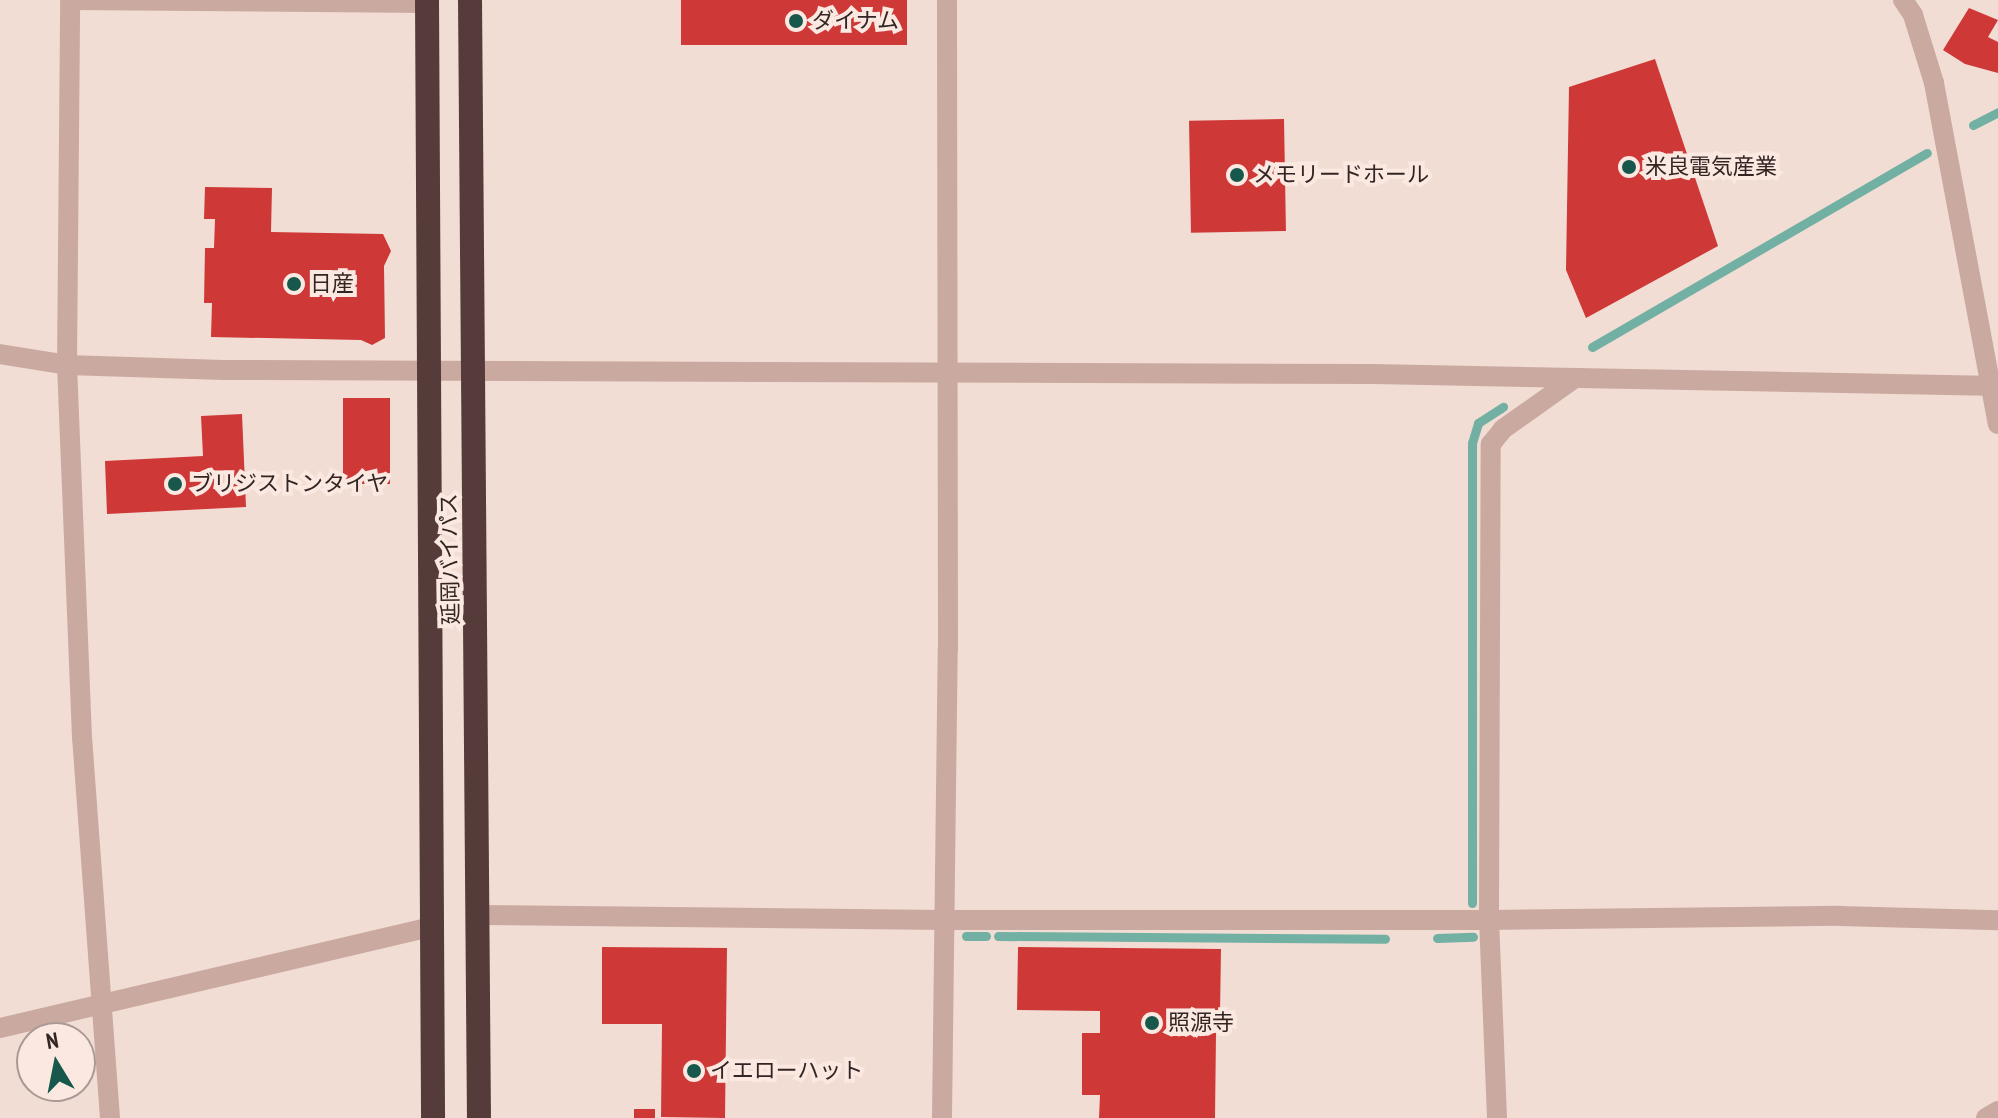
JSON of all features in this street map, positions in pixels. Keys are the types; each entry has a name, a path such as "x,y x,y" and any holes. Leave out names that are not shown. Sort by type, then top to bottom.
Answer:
{"highway":[{"name":"延岡バイパス","path":"470,0 479,1118"},
{"name":"延岡バイパス","path":"427,1 433,1118"}],"street":[{"path":"110,1118 82,738 67,365 70,0 427,1"},
{"path":"942,1118 947,0"},
{"path":"1903,0 1913,15 1934,83 1995,386 1998,424"},
{"path":"0,354 67,365 428,371 1575,378 1995,386"},
{"path":"1497,1118 1489,920 1491,444 1503,429 1575,378"},
{"path":"478,915 944,920 1489,920 1840,916 1998,920"},
{"path":"0,1028 432,927"},
{"path":"1986,1118 1998,1111"}],"building":[{"name":"ダイナム","path":"681,0 907,0 907,45 681,45"},
{"path":"1969,8 1998,20 1988,37 1998,42 1998,73 1965,64 1943,50"},
{"name":"米良電気産業","path":"1655,59 1718,246 1586,318 1566,270 1569,87"},
{"name":"メモリードホール","path":"1284,119 1286,231 1191,233 1189,121"},
{"name":"日産","path":"205,187 272,188 271,232 383,234 391,251 384,266 385,338 372,345 361,340 211,337 212,303 204,303 205,248 214,248 215,219 204,219"},
{"path":"343,398 390,398 390,484 343,484"},
{"name":"ブリジストンタイヤ","path":"242,414 246,507 107,514 105,461 203,456 201,416"},
{"name":"イエローハット","path":"602,947 727,948 725,1118 661,1117 662,1024 602,1024"},
{"name":"照源寺","path":"1018,947 1221,949 1220,1013 1204,1013 1204,1033 1216,1033 1215,1118 1099,1118 1100,1095 1082,1095 1082,1033 1100,1033 1100,1011 1017,1010"},
{"path":"634,1109 655,1109 655,1118 634,1118"}],"waterway":[{"path":"1973,125 1998,112"},
{"path":"1592,347 1927,153"},
{"path":"1472,903 1472,443 1478,423 1503,407"},
{"path":"966,936 986,936"},
{"path":"998,936 1385,939"},
{"path":"1437,938 1473,937"}],"place":[{"name":"ダイナム","path":"796,21"},
{"name":"米良電気産業","path":"1629,167"},
{"name":"メモリードホール","path":"1237,175"},
{"name":"日産","path":"294,284"},
{"name":"ブリジストンタイヤ","path":"175,484"},
{"name":"照源寺","path":"1152,1023"},
{"name":"イエローハット","path":"694,1071"}]}
